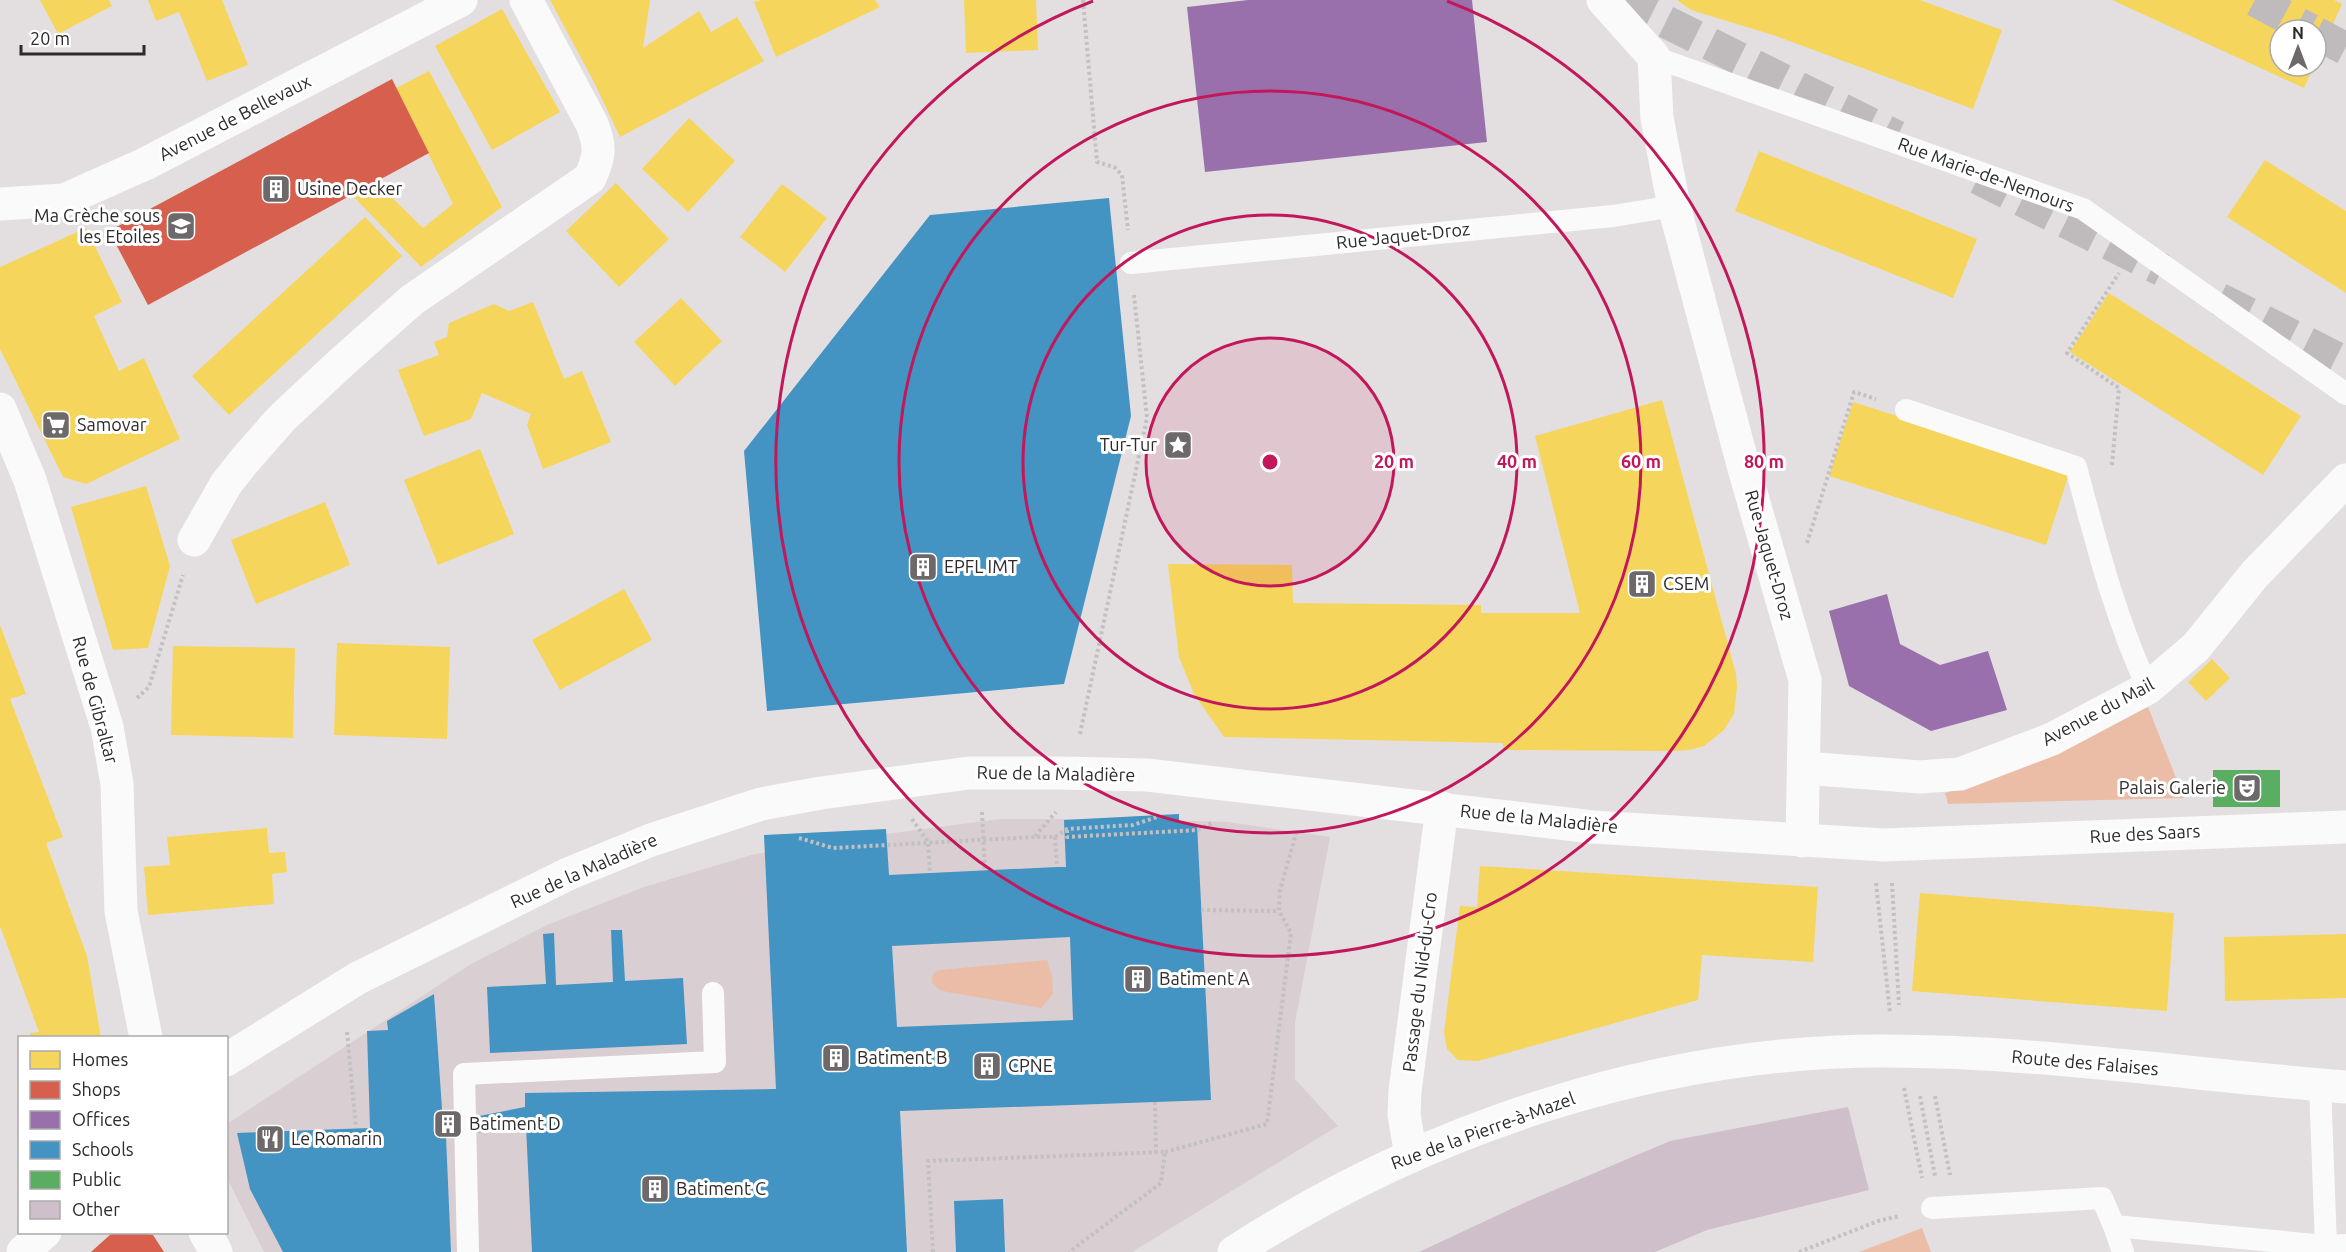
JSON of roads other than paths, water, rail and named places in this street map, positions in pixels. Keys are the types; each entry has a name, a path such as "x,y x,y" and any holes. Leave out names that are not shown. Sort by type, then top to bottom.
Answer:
{"street":[{"name":"Avenue de Bellevaux","path":"0,204 64,200 114,178 223,125 461,0"},
{"path":"194,540 226,484 245,460 281,419 343,362 412,300 590,178 597,161 599,142 592,124 526,0"},
{"path":"1603,0 1654,57"},
{"name":"Rue Jaquet-Droz","path":"1654,57 1657,118 1674,206 1745,472 1805,680 1802,841"},
{"name":"Rue de Gibraltar","path":"0,409 30,480 107,727 117,784 121,911 146,1036"},
{"name":"Avenue du Mail","path":"1805,768 1920,777 1960,774 2052,739 2148,688 2196,647 2255,574 2346,480"},
{"name":"Rue de la Maladière","path":"228,1059 358,978 568,874 651,840 761,804 821,793 969,773 1147,776 1593,827 1884,845 1944,843"},
{"name":"Passage du Nid-du-Cro","path":"1411,1155 1404,1115 1405,1090 1442,808"},
{"name":"Rue des Saars","path":"1944,843 2346,827"},
{"name":"Route des Falaises","path":"1822,1053 1880,1051 1990,1055 2333,1086"},
{"name":"Rue de la Pierre-à-Mazel","path":"1234,1252 1325,1198 1411,1155 1525,1112 1598,1090 1674,1072 1748,1060 1822,1053"},
{"path":"23,1252 44,1234"},
{"path":"206,1234 216,1252"}],"lane":[{"name":"Rue Marie-de-Nemours","path":"1654,57 2083,209 2346,394"},
{"name":"Rue Jaquet-Droz","path":"1131,263 1613,216 1674,206"},
{"path":"1906,410 2076,467 2103,570 2132,653 2148,688"},
{"path":"468,1252 464,1074 715,1062 713,993"},
{"path":"2114,1226 2334,1248 2333,1086"},
{"path":"1932,1208 2102,1198 2123,1252"}],"tunnel":[{"path":"1622,0 1897,137"},
{"path":"2255,0 2288,18"},
{"path":"2328,39 2346,49"},
{"path":"1978,178 2162,270"},
{"path":"2219,299 2346,363"}],"place":[{"name":"Usine Decker","path":"276,189"},
{"name":"Ma Crèche sous les Etoiles","path":"181,226"},
{"name":"Samovar","path":"56,425"},
{"name":"Tur-Tur","path":"1178,445"},
{"name":"EPFL IMT","path":"923,567"},
{"name":"CSEM","path":"1642,584"},
{"name":"Palais Galerie","path":"2247,788"},
{"name":"Batiment A","path":"1138,979"},
{"name":"Batiment B","path":"836,1058"},
{"name":"CPNE","path":"987,1066"},
{"name":"Batiment D","path":"448,1124"},
{"name":"Le Romarin","path":"270,1139"},
{"name":"Batiment C","path":"655,1189"}]}
